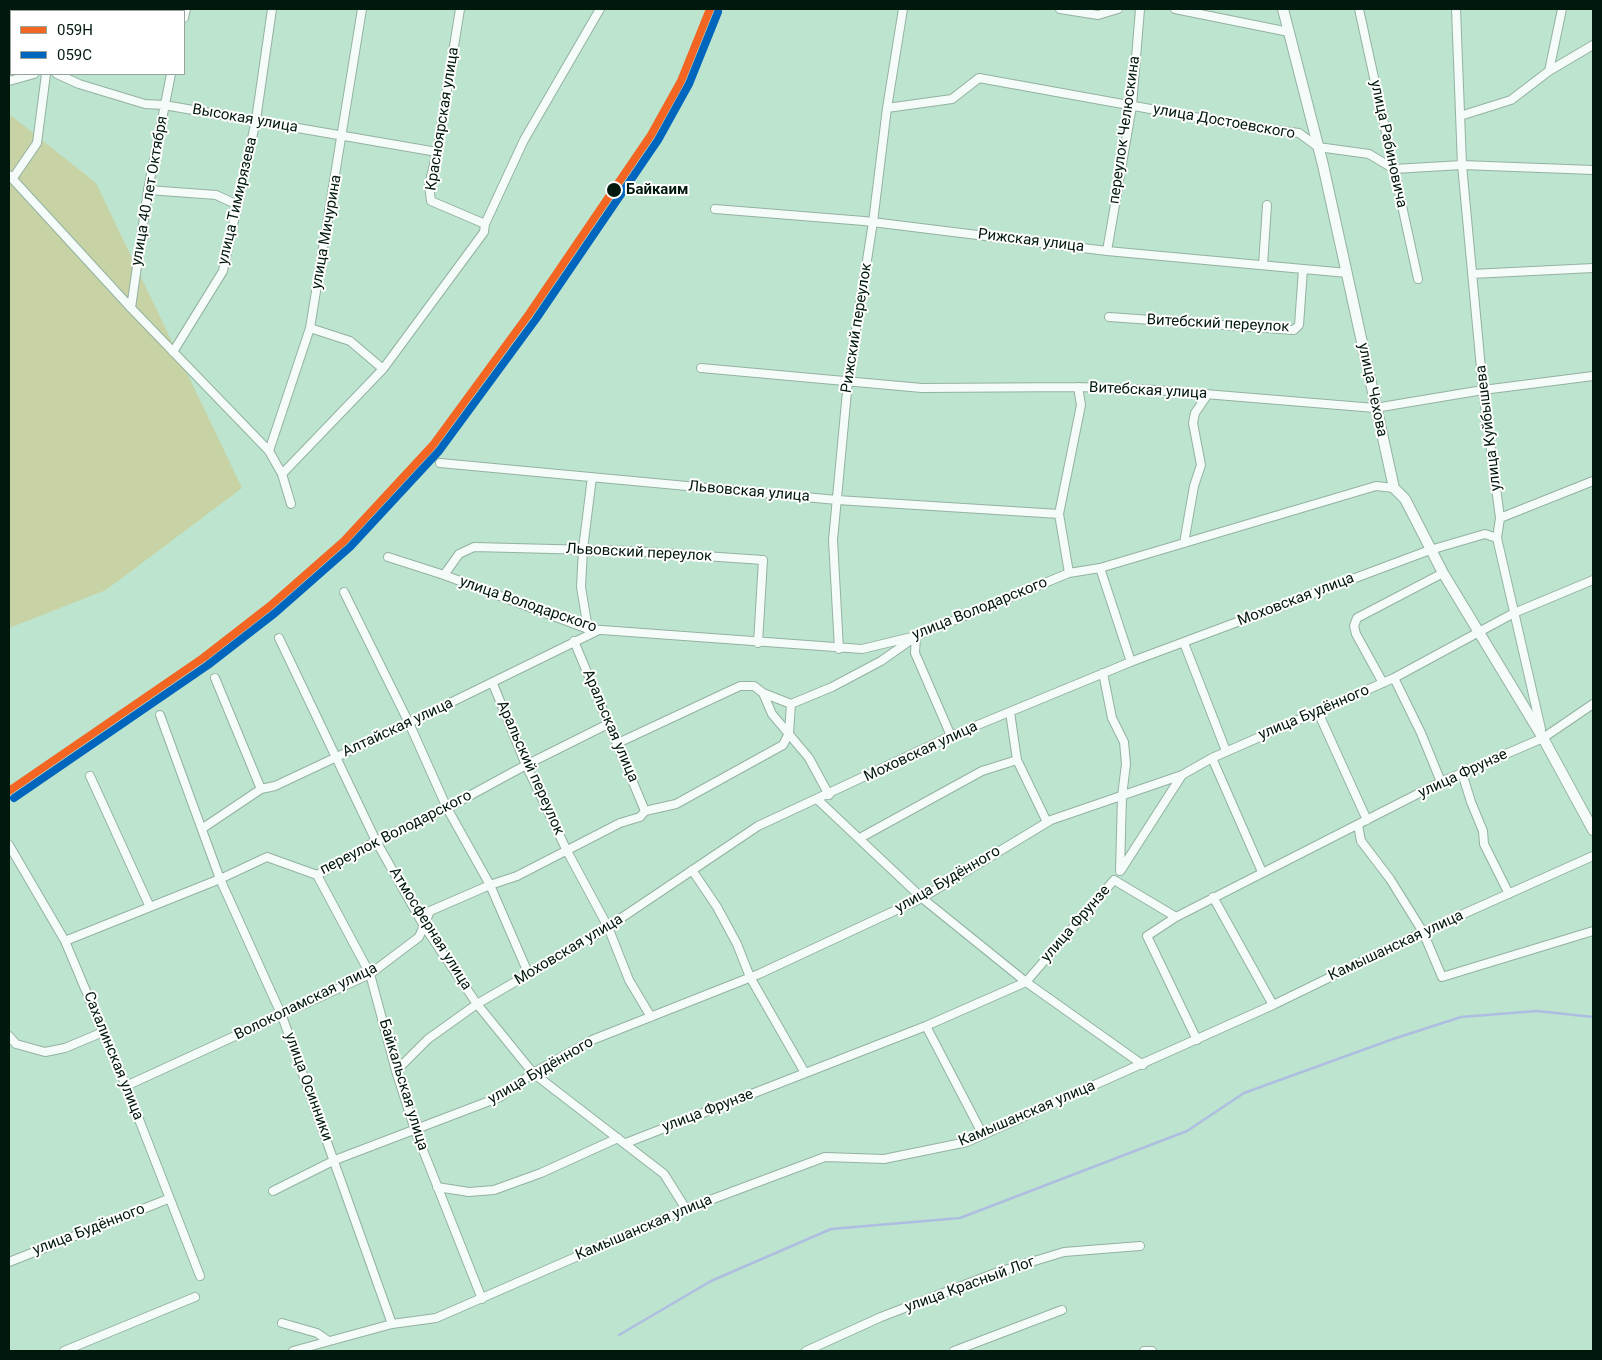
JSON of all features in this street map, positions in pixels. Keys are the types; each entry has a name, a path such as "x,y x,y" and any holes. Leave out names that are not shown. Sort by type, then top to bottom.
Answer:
{"street":[{"name":"улица Тимирязева","path":"173,352 223,271 256,120 272,9"},
{"name":"улица Мичурина","path":"269,450 310,328 343,136 362,9"},
{"name":"Красноярская улица","path":"460,9 437,152 429,185 431,201 484,224"},
{"path":"282,474 383,369 484,232 484,224 524,140 600,9"},
{"name":"Рижский переулок","path":"838,649 833,540 848,382 874,222 887,108 903,9"},
{"path":"1060,9 1098,15 1118,9"},
{"name":"переулок Челюскина","path":"1107,250 1132,106 1140,9"},
{"path":"1175,9 1289,32"},
{"name":"улица Чехова","path":"1283,9 1318,147 1394,488 1405,499 1443,573 1542,738"},
{"name":"улица Рабиновича","path":"1359,9 1418,279"},
{"name":"улица Куйбышева","path":"1456,9 1462,165 1483,390 1500,518 1497,538 1542,738 1593,830"},
{"path":"1549,71 1562,9"},
{"path":"1460,116 1511,100 1549,71 1593,45"},
{"path":"1585,50 1593,54"},
{"path":"9,81 30,75"},
{"path":"46,75 37,143 11,177 131,308 269,450 282,474 291,504"},
{"name":"Высокая улица","path":"59,75 79,84 145,104 164,105 256,120 437,152"},
{"name":"улица 40 лет Октября","path":"131,308 148,190 171,75"},
{"name":"улица Достоевского","path":"887,108 952,99 980,78 1132,106 1299,133 1318,147 1368,154 1394,169"},
{"path":"1394,169 1462,165 1593,170"},
{"path":"148,190 216,195 238,205"},
{"path":"1263,265 1267,205"},
{"name":"Рижская улица","path":"715,209 874,222 1107,250 1347,274"},
{"path":"1472,274 1593,268"},
{"name":"Витебский переулок","path":"1109,317 1294,330 1298,325 1303,269"},
{"path":"310,328 350,341 383,369"},
{"name":"Витебская улица","path":"701,368 922,388 1078,386 1208,394 1375,408 1483,390 1593,376"},
{"path":"1069,573 1058,514 1081,405 1078,386"},
{"path":"1184,543 1194,486 1201,465 1193,423 1195,413 1208,394"},
{"name":"Львовская улица","path":"440,463 837,500 1058,514"},
{"path":"588,629 581,588 583,549 592,477"},
{"path":"1500,518 1593,481"},
{"name":"улица Володарского","path":"388,557 444,575 597,631 838,649 862,649 916,636 1069,573 1100,568 1376,486 1394,488"},
{"name":"Моховская улица","path":"396,1071 428,1039 477,1004 608,927 758,826 818,800 951,736 1131,662 1430,550 1485,534 1497,538"},
{"name":"Львовский переулок","path":"444,575 458,554 474,547 583,549 763,560 758,643"},
{"path":"1100,568 1131,662"},
{"path":"1383,683 1356,634 1354,626 1357,618 1443,573"},
{"name":"улица Будённого","path":"274,1190 335,1160 500,1097 533,1073 592,1040 750,977 922,898 1047,822 1182,775 1226,751 1394,678 1514,613 1593,580"},
{"path":"344,592 409,723 447,808 490,885 529,975"},
{"name":"Алтайская улица","path":"203,828 260,789 275,786 492,684 597,631"},
{"path":"618,743 740,686 754,686 763,693 790,704 832,687 881,662 916,636"},
{"path":"916,636 915,653 951,736"},
{"name":"Атмосферная улица","path":"279,638 376,841 424,926 477,1004 533,1073 664,1174 686,1209"},
{"name":"Аральская улица","path":"574,641 645,811"},
{"path":"1184,642 1226,751"},
{"path":"1103,673 1112,718 1124,742 1126,764 1122,796 1120,871"},
{"path":"215,678 260,789"},
{"path":"1394,678 1421,733 1441,782"},
{"name":"Аральский переулок","path":"492,684 526,765 567,851 608,927 629,980 651,1017"},
{"path":"763,693 772,714 810,758 829,794"},
{"path":"789,733 790,704"},
{"name":"улица Фрунзе","path":"626,1143 926,1026 1026,982 1114,880 1176,917 1441,782 1542,738 1593,704"},
{"path":"1317,710 1367,820"},
{"path":"1010,712 1017,760 1047,822"},
{"name":"улица Осинники","path":"160,715 203,828 220,879 282,1016 392,1324"},
{"name":"переулок Володарского","path":"65,940 149,905 220,879 267,857 317,874 376,841 447,808 526,765 610,724"},
{"name":"Волоколамская улица","path":"126,1086 370,974 419,937 430,912 490,885 517,876 620,823 640,817 645,811 676,804 783,745 789,733"},
{"path":"1212,758 1262,872"},
{"path":"860,838 982,771 1017,760"},
{"path":"1462,773 1483,831 1484,844 1509,894"},
{"path":"1114,880 1182,775"},
{"path":"90,776 149,905"},
{"path":"818,800 922,898 1026,982 1143,1065"},
{"path":"1358,825 1360,841 1390,879 1423,932 1442,977 1593,931"},
{"name":"Сахалинская улица","path":"9,845 65,940 126,1086 168,1199 200,1276"},
{"name":"Камышанская улица","path":"293,1351 327,1340 392,1324 436,1318 686,1209 825,1157 884,1159 967,1142 1273,1006 1423,932 1593,856"},
{"path":"692,870 717,907 737,944 750,977 805,1073"},
{"name":"Байкальская улица","path":"317,874 370,974 396,1071 415,1130 482,1299"},
{"path":"1213,897 1273,1006"},
{"path":"1176,917 1147,936 1197,1040"},
{"path":"926,1026 983,1135"},
{"path":"9,1036 16,1044 45,1052 65,1048 103,1032"},
{"path":"437,1187 469,1192 494,1190 541,1173 618,1138"},
{"name":"улица Будённого","path":"9,1262 168,1199"},
{"name":"улица Красный Лог","path":"806,1351 881,1317 998,1272 1064,1252 1140,1246"},
{"path":"64,1351 195,1296"},
{"path":"954,1351 1062,1310"},
{"path":"282,1323 317,1333 327,1340"}],"green space":[{"path":"9,114 96,183 242,488 106,590 9,628"}],"waterway":[{"path":"619,1335 711,1281 831,1229 960,1218 1187,1131 1244,1093 1393,1039 1461,1017 1537,1011 1593,1017"}],"transit line":[{"name":"059Н","path":"9,791 203,658 270,606 344,541 433,445 529,314 651,135 681,81 710,9"},
{"name":"059С","path":"14,798 208,665 275,613 350,547 439,451 536,319 658,140 689,84 718,12"}],"place":[{"name":"Байкаим","path":"614,190"}]}
